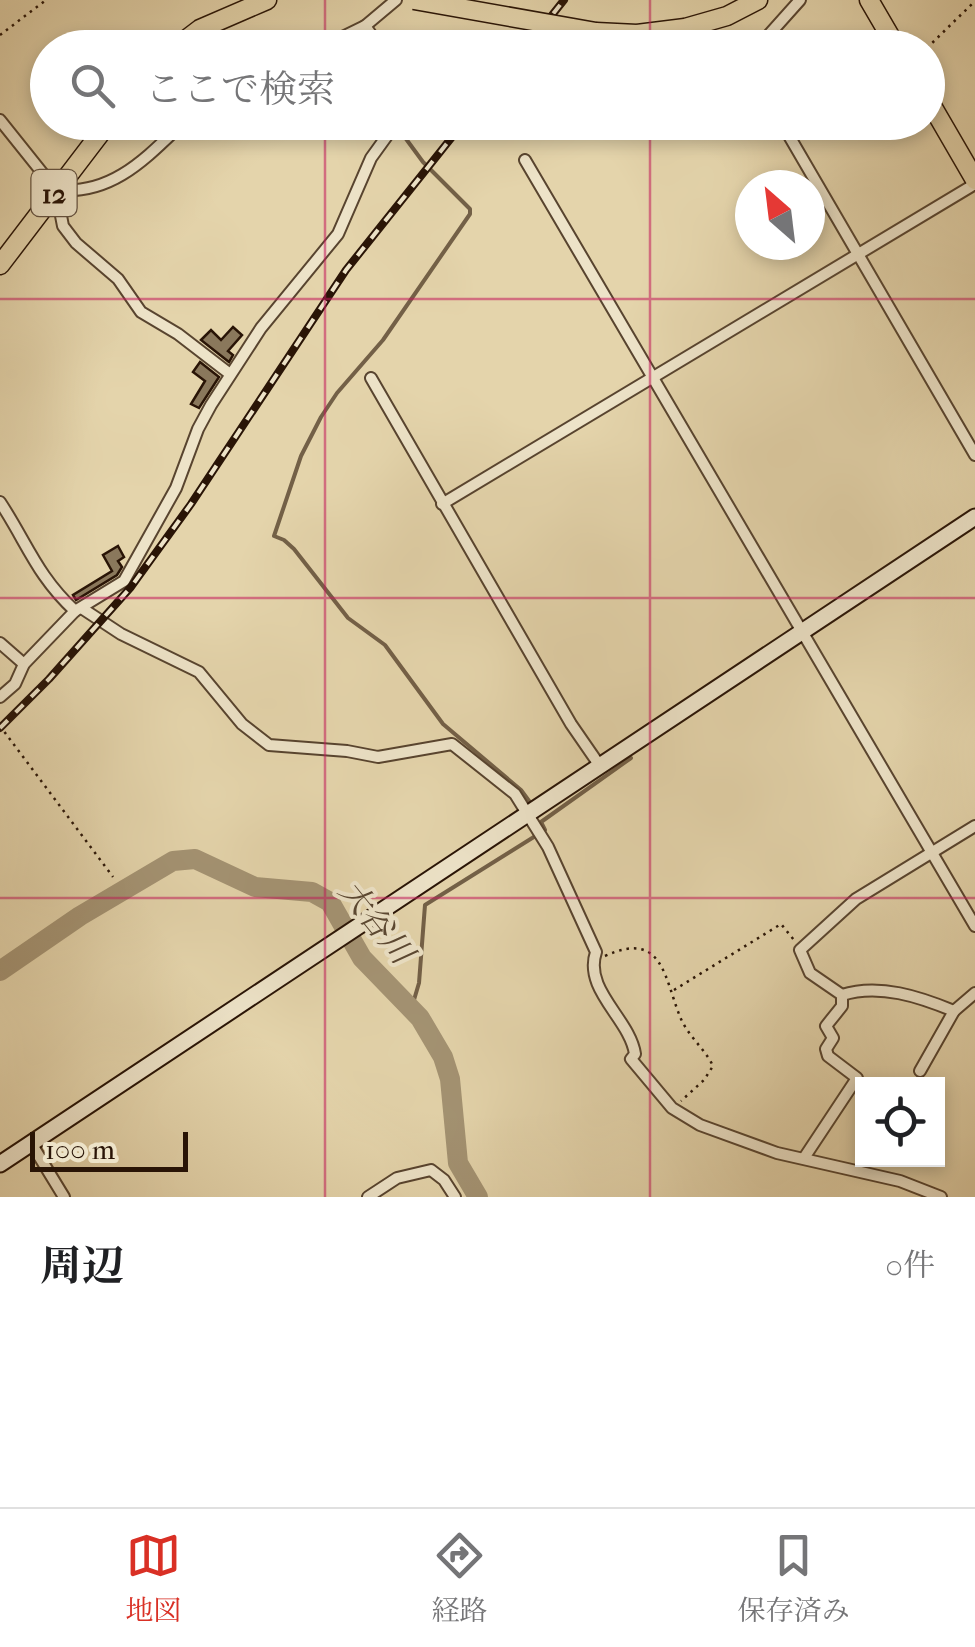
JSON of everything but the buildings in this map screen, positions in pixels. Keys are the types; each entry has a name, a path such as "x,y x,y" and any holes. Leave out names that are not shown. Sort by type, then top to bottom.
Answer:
{"main road":[{"path":"199,30 267,0"},
{"path":"414,0 585,30"},
{"path":"669,30 727,16 758,0"},
{"path":"869,0 886,30"},
{"path":"945,129 975,182"},
{"name":"12","path":"0,265 95,140"}],"street":[{"path":"356,30 396,0"},
{"path":"772,30 800,0"},
{"path":"364,26 367,30"},
{"path":"0,120 56,190 63,226 76,244 118,280 141,312 178,334 230,374"},
{"path":"56,190 89,190 115,180 165,140"},
{"path":"0,696 15,684 24,664 79,610 124,581 176,488 198,430 230,374 268,318 338,234 371,158 384,140"},
{"path":"792,140 975,454"},
{"path":"526,160 975,926"},
{"path":"442,504 975,182"},
{"path":"370,378 571,724 600,766"},
{"path":"0,502 52,591 121,634 199,672 261,742 378,757 452,744 515,794 532,810 596,952 594,974 634,1046 631,1059 672,1108 700,1125 776,1153 900,1181 942,1197"},
{"path":"0,1164 975,517"},
{"path":"0,643 24,664"},
{"path":"842,995 810,973 800,950 856,899 975,826"},
{"path":"842,995 856,990 893,992 954,1012"},
{"path":"920,1071 954,1012 975,993"},
{"path":"804,1158 857,1078 828,1056 826,1049 833,1038 826,1026 842,1006 842,995"},
{"path":"31,1143 64,1197"},
{"path":"368,1197 397,1178 431,1170 444,1180 455,1197"}],"path":[{"path":"0,36 46,0"},
{"path":"945,30 975,1"},
{"path":"0,726 113,876"},
{"path":"672,991 782,924 800,950"},
{"path":"594,958 636,947 648,950 658,960 683,1024 713,1066 704,1080 672,1108"}],"waterway":[{"path":"407,140 470,209 470,214 383,340 321,417 301,456 274,536 294,549 348,618 385,645 443,724 521,790 532,805"},
{"path":"411,1010 419,983 425,905 545,830 541,822 631,758"},
{"name":"大谷川","path":"0,971 80,916 173,861 195,859 255,887 312,892 330,902 362,958 420,1018 443,1057 450,1079 458,1163 478,1197"}],"railway":[{"path":"540,30 564,0"},
{"path":"0,728 131,587 191,504 346,270 450,140"}]}
